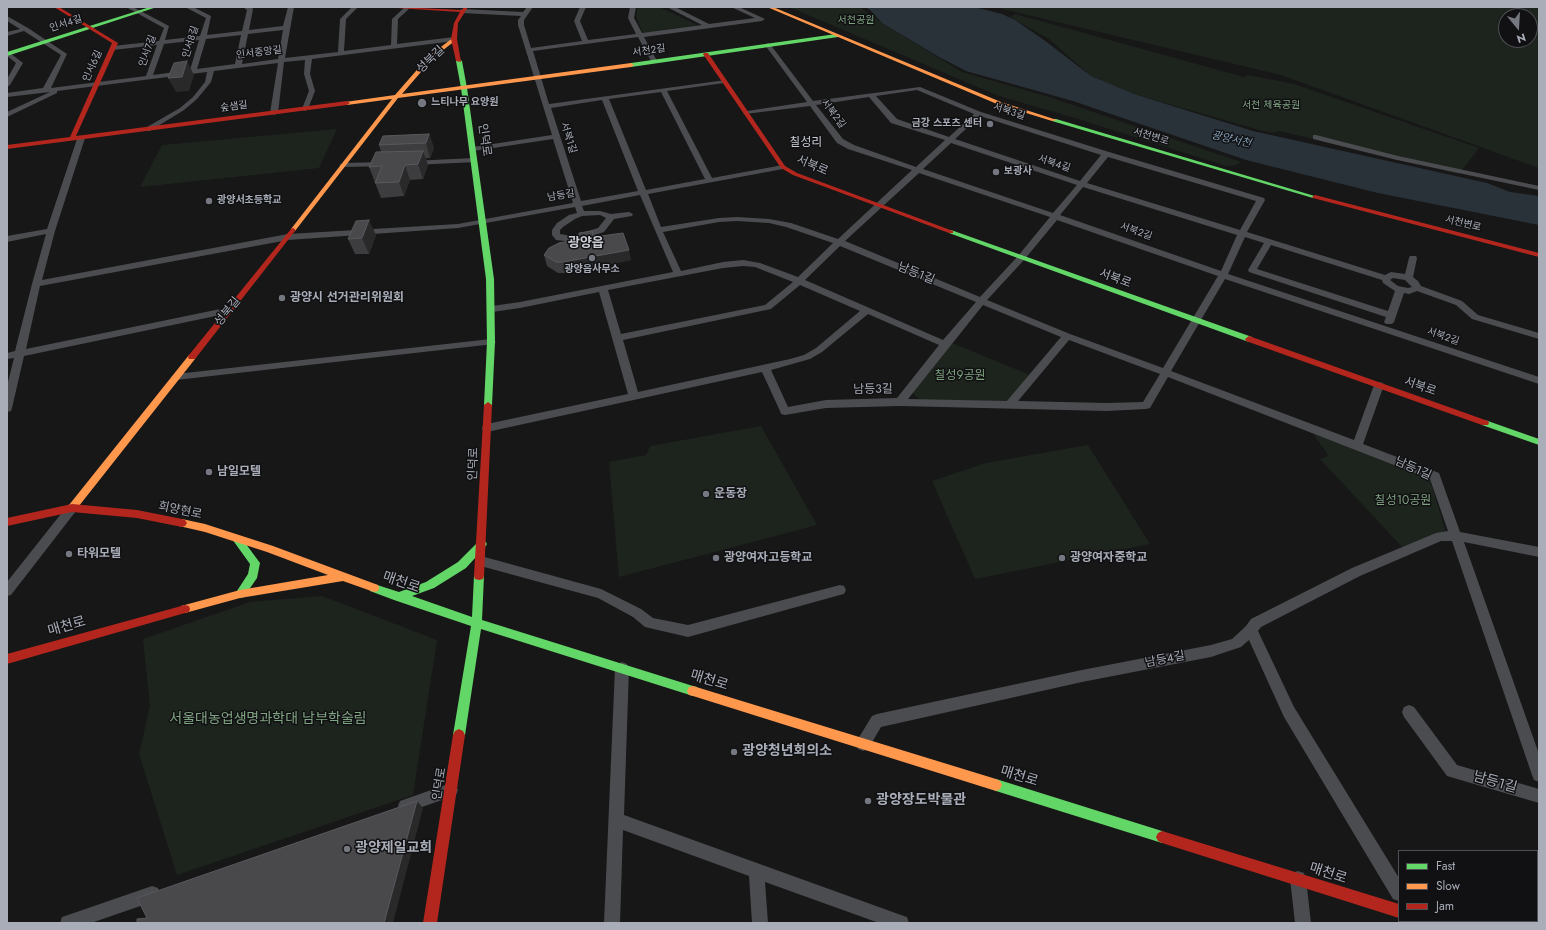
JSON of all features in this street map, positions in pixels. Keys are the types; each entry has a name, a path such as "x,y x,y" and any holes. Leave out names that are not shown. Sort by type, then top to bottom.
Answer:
{"street":[{"name":"인서6길","path":"56,7 114,43 114,48 98,83 77,138"},
{"name":"인서7길","path":"129,7 167,27 149,77"},
{"name":"인서4길","path":"7,54 155,7"},
{"name":"인서8길","path":"188,7 209,18 193,71"},
{"path":"238,66 250,9 246,7"},
{"path":"274,113 286,28 291,7"},
{"path":"341,53 343,19 355,7"},
{"path":"397,7 464,9 524,14 530,7"},
{"path":"394,46 395,19 407,7"},
{"path":"583,7 577,21 586,42"},
{"path":"633,7 630,13 654,61"},
{"path":"670,7 708,26"},
{"path":"529,50 762,19 734,7"},
{"name":"서천변로","path":"769,7 999,103 1219,170 1321,199 1539,255"},
{"name":"인덕로","path":"430,923 477,623 491,342 492,309 483,220 464,88 454,39 456,24 464,9"},
{"name":"서북1길","path":"524,14 521,25 581,214"},
{"path":"7,19 26,29 64,54 46,90"},
{"path":"114,48 286,28"},
{"path":"7,34 26,29"},
{"name":"서천2길","path":"464,88 836,36"},
{"name":"인서중앙길","path":"7,95 454,39"},
{"name":"성북길","path":"7,591 288,237 396,97 430,57 454,39"},
{"name":"서북2길","path":"768,45 840,142 861,151 1204,267 1223,275 1539,381"},
{"name":"인서4길","path":"7,54 20,63 7,85"},
{"name":"서북로","path":"706,54 783,166 795,174 1021,258 1539,442"},
{"path":"305,109 312,91 307,74 309,57"},
{"path":"150,129 182,109 195,98 208,82 211,69"},
{"path":"547,106 724,80"},
{"name":"인서중앙길","path":"7,115 65,88"},
{"name":"숲샘길","path":"7,147 464,88"},
{"name":"서북3길","path":"747,113 918,88 979,113 1106,154 1262,200 1242,234"},
{"path":"663,89 709,180"},
{"name":"서북4길","path":"871,94 894,121 1082,184 1386,278"},
{"path":"605,98 658,230 678,274"},
{"path":"617,338 768,307 799,281 838,242 880,206 979,113"},
{"path":"473,149 557,136"},
{"path":"1316,137 1397,158 1539,188"},
{"path":"7,408 36,284 77,138"},
{"path":"900,402 945,344 982,300 1021,258 1106,154"},
{"path":"343,165 474,160"},
{"name":"남등길","path":"36,284 288,237 458,226 483,220 783,166"},
{"path":"610,217 605,226 592,234 573,239 558,238 556,235 556,230 560,225 572,217 581,214 600,213 610,217 629,214"},
{"name":"남등1길","path":"658,230 719,220 737,219 769,221 788,225 838,242 1067,336 1435,476 1539,775"},
{"path":"7,239 51,231"},
{"path":"1165,372 1223,275 1242,234"},
{"path":"1269,242 1252,270 1391,315"},
{"path":"1408,278 1413,258"},
{"path":"492,309 520,305 723,265 743,263 757,265 799,281 945,344"},
{"path":"1416,288 1415,283 1408,278 1394,274 1386,278 1388,283 1400,290 1412,291 1416,288 1459,303 1475,317 1539,336"},
{"path":"603,289 634,396"},
{"path":"1386,329 1400,290"},
{"path":"7,356 230,310"},
{"path":"487,428 792,362 807,357 819,350 866,310"},
{"path":"1009,405 1067,336"},
{"path":"176,377 491,342"},
{"name":"남등3길","path":"765,368 785,411 826,404 900,402 1107,408 1146,405 1165,372"},
{"path":"1357,446 1379,385"},
{"name":"희양현로","path":"7,522 72,508 137,514 205,528 270,549 343,577"},
{"name":"남등4길","path":"863,744 877,720 1082,676 1211,651 1236,643 1251,630 1256,623 1356,572 1440,536 1456,536 1539,552"},
{"path":"237,539 255,563 252,575 240,594"},
{"path":"398,597 430,585 462,565 482,544"},
{"path":"481,561 601,594 650,623 688,632 840,590"},
{"name":"매천로","path":"7,659 240,594 343,577 477,623 1398,911"},
{"path":"1251,630 1289,712 1386,868 1398,891"},
{"path":"612,923 622,668"},
{"name":"남등1길","path":"1409,712 1452,771 1539,796"},
{"path":"389,812 451,790"},
{"path":"616,820 901,923"},
{"path":"757,871 760,923"},
{"path":"1298,879 1302,923"},
{"path":"68,923 141,905 168,889"}],"green space":[{"path":"638,7 659,7 697,25 643,33 636,16"},
{"name":"서천공원","path":"789,7 860,7 882,23 962,72 1046,96 1241,162 1236,165 1226,166 1075,118 999,96"},
{"path":"994,7 1539,7 1539,168 1281,75"},
{"name":"서천 체육공원","path":"1015,14 1244,77 1248,75 1294,84 1479,148 1459,174 1279,131 1273,133 1259,130 1137,95 1091,76 1049,39 1010,17"},
{"path":"337,129 319,168 140,187 162,145"},
{"name":"칠성9공원","path":"952,343 1035,377 1013,403 923,403 911,391"},
{"name":"운동장","path":"761,426 817,525 619,577 609,462 646,455 650,446"},
{"name":"칠성10공원","path":"1312,432 1429,477 1446,532 1403,548 1320,459 1329,456"},
{"path":"1088,445 1150,544 975,579 932,481 986,463"},
{"name":"서울대농업생명과학대 남부학술림","path":"322,596 437,640 413,795 177,875 139,754 150,706 143,639 250,602"}],"water":[{"name":"광양서천","path":"865,7 974,7 1002,14 1015,20 1044,40 1091,76 1137,95 1253,131 1487,183 1510,192 1539,196 1539,225 1378,193 1246,160 1073,101 966,71 939,57 882,23 870,10"}],"building":[{"path":"187,61 182,77 168,78 174,63"},
{"path":"429,134 426,143 379,145 383,136"},
{"path":"423,151 418,164 405,165 399,182 375,183 382,166 369,167 376,152"},
{"path":"369,220 362,238 348,239 356,221"},
{"path":"592,231 594,237 623,233 629,250 563,262 556,262 544,255 549,248 559,243 580,239 579,233"},
{"name":"광양제일교회","path":"417,801 384,923 137,923 137,919 147,918 137,898"}],"traffic: fast":[{"path":"7,54 155,7"},
{"path":"631,65 836,36"},
{"path":"459,61 490,279 491,342 488,405"},
{"path":"1054,120 1315,197"},
{"path":"951,232 1249,339"},
{"path":"1485,423 1539,442"},
{"path":"237,539 255,563 253,575 240,594"},
{"path":"398,597 430,585 462,565 482,544"},
{"path":"459,735 477,623 479,576"},
{"path":"374,588 477,623 693,691"},
{"path":"996,785 1162,837"}],"traffic: slow":[{"path":"769,7 999,103 1054,120"},
{"path":"293,230 396,97 431,57 454,39"},
{"path":"347,103 631,65"},
{"path":"72,508 192,357"},
{"path":"182,523 205,528 270,549 374,588"},
{"path":"185,609 240,594 342,577"},
{"path":"693,691 996,785"}],"traffic: jam":[{"path":"56,7 115,43 72,139"},
{"path":"397,7 462,11"},
{"path":"459,61 454,39 456,23 466,7"},
{"path":"706,54 783,167 795,174 951,232"},
{"path":"7,147 347,103"},
{"path":"1315,197 1539,255"},
{"path":"192,357 293,230"},
{"path":"1249,339 1485,423"},
{"path":"479,576 488,405"},
{"path":"7,522 72,508 137,514 182,523"},
{"path":"7,659 185,609"},
{"path":"430,923 459,735"},
{"path":"1162,837 1398,911"}],"place":[{"name":"느티나무 요양원","path":"422,103"},
{"name":"금강 스포츠 센터","path":"990,124"},
{"name":"보광사","path":"996,172"},
{"name":"광양서초등학교","path":"209,201"},
{"name":"광양읍사무소","path":"592,258"},
{"name":"광양시 선거관리위원회","path":"282,298"},
{"name":"남일모텔","path":"209,472"},
{"name":"운동장","path":"706,494"},
{"name":"타워모텔","path":"69,554"},
{"name":"광양여자고등학교","path":"716,558"},
{"name":"광양여자중학교","path":"1062,558"},
{"name":"광양청년회의소","path":"734,752"},
{"name":"광양장도박물관","path":"868,801"},
{"name":"광양제일교회","path":"347,849"}],"district":[{"name":"칠성리","path":"806,143"},
{"name":"광양읍","path":"586,244"}]}
